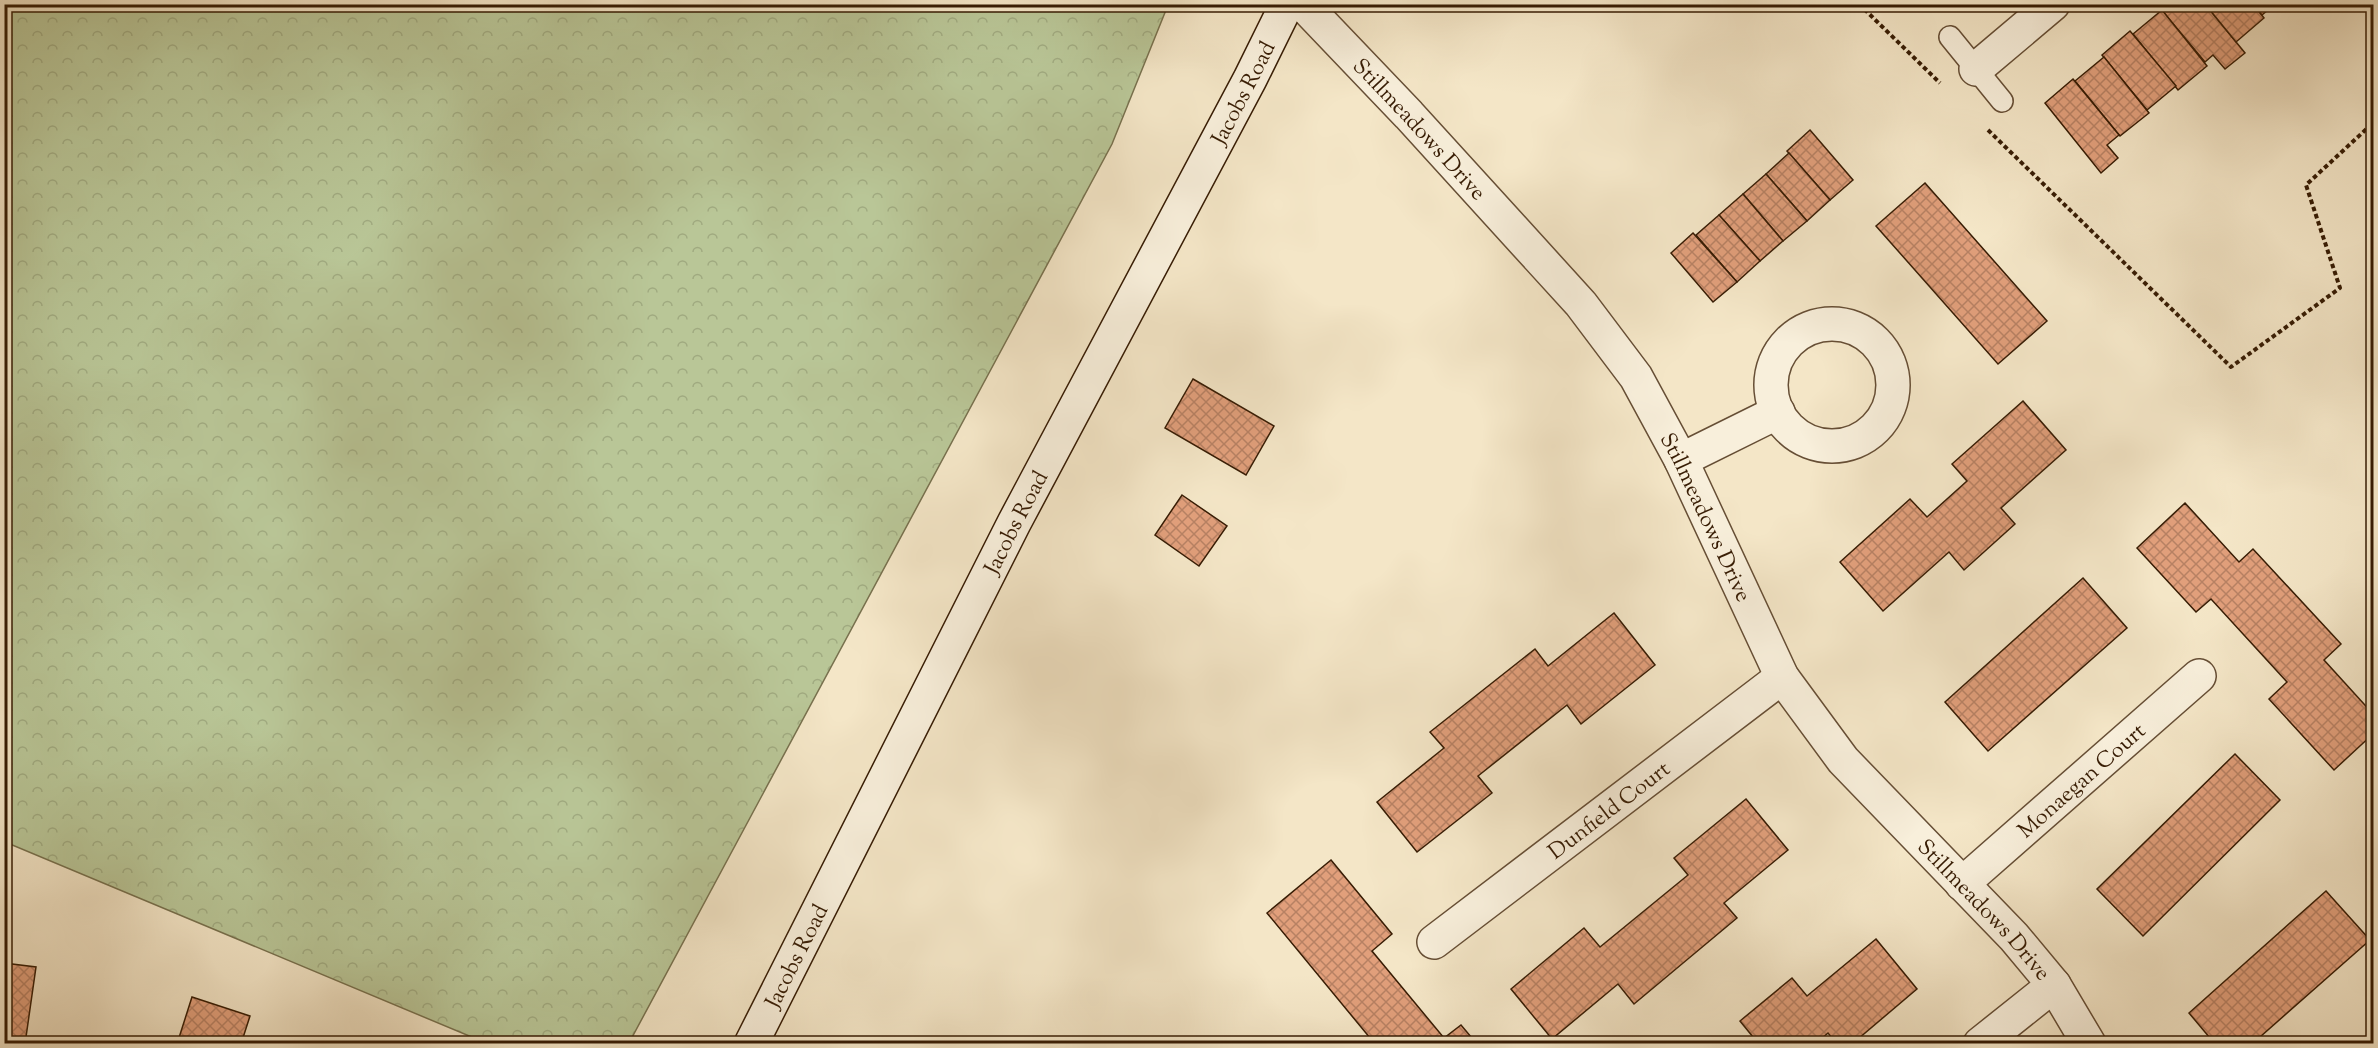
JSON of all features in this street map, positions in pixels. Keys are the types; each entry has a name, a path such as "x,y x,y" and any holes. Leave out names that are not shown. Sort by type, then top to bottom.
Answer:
{"street":[{"name":"Jacobs Road","path":"751,1044 1014,523 1228,121 1287,4"},
{"name":"Stillmeadows Drive","path":"1303,4 1409,115 1581,304 1636,377 1681,460 1782,677 1844,760 2014,937 2054,985 2090,1044"},
{"path":"1976,69 2053,4"},
{"path":"1681,460 1778,412"},
{"name":"Monaegan Court","path":"1962,884 2199,676"},
{"name":"Dunfield Court","path":"1434,942 1782,677"},
{"path":"1980,1044 2054,985"}],"lane":[{"path":"1950,37 2002,100"}],"path":[{"path":"1859,4 1943,87"},
{"path":"1986,128 2231,367 2340,288 2306,185 2373,122"}],"green space":[{"path":"4,5 1168,5 1112,144 629,1043 486,1043 5,842"}],"building":[{"path":"2162,4 2205,4 2245,53 2225,69 2213,55 2205,62 2159,7"},
{"path":"2205,4 2253,4 2264,18 2236,42"},
{"path":"2253,4 2275,4 2262,15"},
{"path":"2162,10 2207,66 2178,90 2133,34"},
{"path":"2130,31 2176,86 2147,110 2102,55"},
{"path":"2104,57 2149,113 2120,136 2075,81"},
{"path":"2073,79 2119,135 2107,145 2118,158 2101,173 2045,103"},
{"path":"1810,130 1853,180 1830,200 1787,151"},
{"path":"1789,153 1830,200 1807,221 1766,174"},
{"path":"1766,174 1807,221 1783,241 1743,194"},
{"path":"1925,183 2047,321 1998,364 1876,226"},
{"path":"1743,194 1783,241 1760,261 1719,215"},
{"path":"1719,215 1760,261 1737,282 1696,235"},
{"path":"1693,233 1737,282 1713,302 1671,253"},
{"path":"1193,379 1274,426 1246,475 1165,428"},
{"path":"2023,401 2066,450 2001,508 2015,524 1964,570 1949,552 1883,611 1840,562 1910,499 1927,517 1967,481 1952,464"},
{"path":"1182,495 1227,526 1199,566 1155,535"},
{"path":"2185,503 2239,562 2253,549 2341,644 2324,660 2374,715 2374,733 2334,770 2269,699 2287,682 2211,599 2196,612 2137,548"},
{"path":"2083,578 2127,628 1988,751 1945,702"},
{"path":"1614,613 1655,665 1581,724 1567,705 1478,776 1492,793 1417,852 1377,802 1444,748 1430,732 1535,649 1548,666"},
{"path":"2235,754 2280,800 2143,936 2097,889"},
{"path":"1746,799 1788,850 1724,903 1737,918 1634,1004 1618,984 1552,1039 1511,989 1584,928 1600,947 1688,875 1674,858"},
{"path":"1331,860 1392,934 1372,951 1444,1038 1461,1025 1477,1044 1375,1044 1267,913"},
{"path":"2326,891 2370,940 2252,1044 2215,1044 2189,1013"},
{"path":"1876,939 1917,989 1852,1044 1837,1044 1828,1033 1815,1044 1744,1044 1753,1037 1740,1021 1792,978 1807,996"},
{"path":"4,963 36,967 25,1044 4,1044"},
{"path":"192,997 250,1016 241,1044 177,1044"}]}
